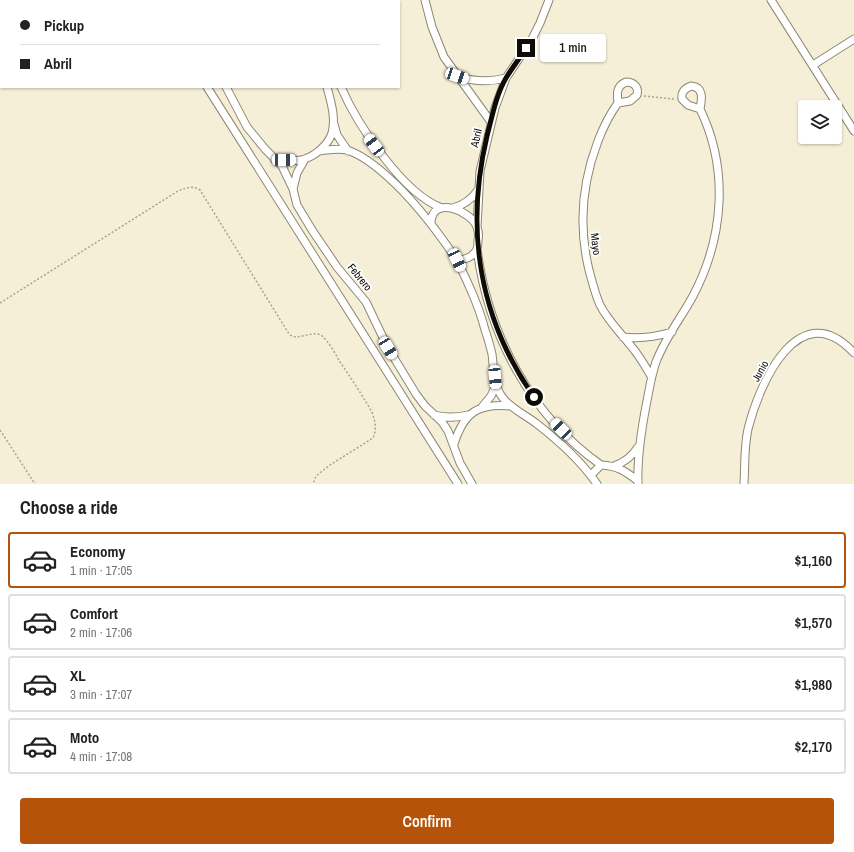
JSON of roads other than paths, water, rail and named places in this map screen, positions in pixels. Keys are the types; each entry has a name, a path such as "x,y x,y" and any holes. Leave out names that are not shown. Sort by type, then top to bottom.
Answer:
{"street":[{"path":"425,0 427,11 444,57 491,122"},
{"name":"Abril","path":"477,227 478,190 482,159 491,122 506,78 532,39 540,23 548,0"},
{"path":"771,0 854,131"},
{"path":"813,65 854,39"},
{"path":"457,76 469,80 482,81 506,78"},
{"path":"626,82 634,84 637,87 637,95 630,101 618,103 619,86 626,82"},
{"path":"638,483 639,447 651,376 656,361 702,276 715,240 718,223 718,173 709,131 700,109 702,96 701,92 694,86 686,88 683,91 682,99 688,106 700,109"},
{"path":"208,88 458,484"},
{"name":"Febrero","path":"226,88 247,127 265,149 282,166 293,189 298,205 312,230 337,267 366,302 391,354 416,394 448,431 460,463 472,484"},
{"path":"327,88 333,122 337,135 348,151"},
{"path":"329,95 341,88 366,134 382,156 410,186 427,200 442,208 453,208 462,206 470,200 478,190"},
{"name":"Mayo","path":"618,103 612,110 604,126 588,169 584,193 582,223 586,257 597,297 611,323 638,355 651,376"},
{"path":"274,159 305,159 319,151 327,142 331,134 333,122"},
{"path":"319,151 331,149 348,151 375,166 413,201 431,222 457,260 475,299 491,352 496,385 503,399 537,424 562,446 591,475 597,484"},
{"path":"375,166 379,163 382,156"},
{"path":"293,189 297,173 305,159"},
{"path":"431,222 431,217 435,212 442,208"},
{"path":"453,208 462,212 477,227 482,281 505,348 527,388 546,414 584,453 602,465 614,466 627,472 638,483"},
{"path":"457,260 463,260 472,256 478,249"},
{"path":"623,337 655,337 672,332"},
{"name":"Junio","path":"744,484 748,431 753,412 773,367 786,349 798,339 814,334 823,334 839,339 854,353"},
{"path":"491,352 505,348"},
{"path":"434,415 450,418 468,415 482,407 491,396 496,385"},
{"path":"482,407 502,405 511,406"},
{"path":"537,424 546,414"},
{"path":"454,444 458,430 468,415"},
{"path":"614,466 624,462 632,456 639,447"},
{"path":"591,475 602,465"}]}
